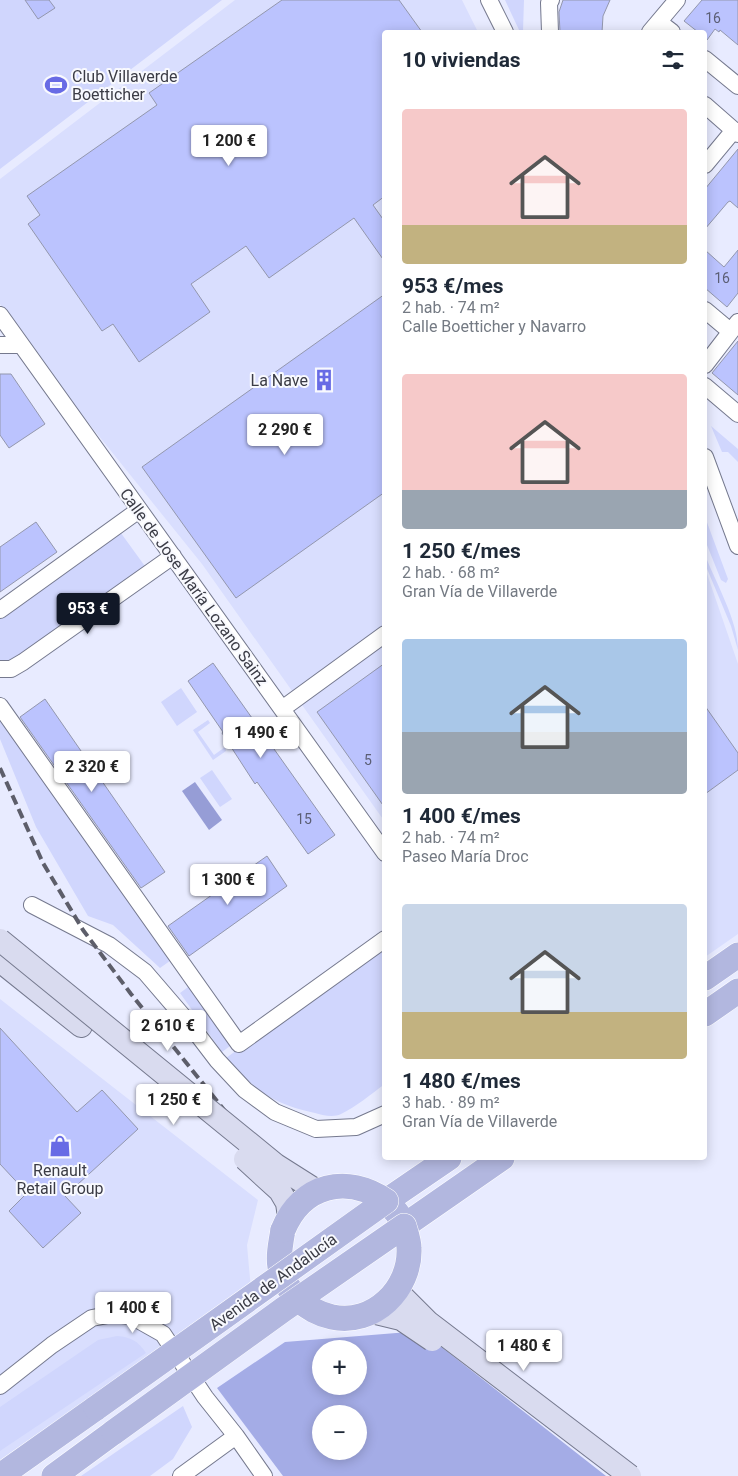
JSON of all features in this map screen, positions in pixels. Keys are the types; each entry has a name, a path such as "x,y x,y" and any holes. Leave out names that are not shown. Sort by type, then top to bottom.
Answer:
{"main road":[{"path":"707,977 738,955"},
{"path":"707,1013 738,991"},
{"name":"Avenida de Andalucía","path":"5,1471 446,1160"},
{"name":"Avenida de Andalucía","path":"54,1476 298,1300 499,1160"},
{"path":"337,1186 358,1187 386,1201 404,1226 409,1248 407,1270 397,1290 386,1302 372,1312 353,1317 333,1317 314,1311 298,1300 282,1276 279,1265 279,1248 283,1230 289,1216 302,1200 317,1191 337,1186"}],"street":[{"path":"489,0 504,30"},
{"path":"550,30 549,3 551,0"},
{"path":"655,27 677,0"},
{"path":"707,61 738,86"},
{"path":"707,108 736,132 707,163"},
{"path":"707,311 734,327 707,362"},
{"name":"Calle de Jose María Lozano Sainz","path":"0,315 382,849"},
{"path":"0,345 21,345"},
{"path":"707,388 738,414"},
{"path":"707,462 738,546"},
{"path":"0,610 139,510"},
{"path":"0,669 11,669 23,662 172,556"},
{"path":"282,709 382,636"},
{"path":"0,706 239,1044"},
{"path":"32,905 109,945 145,972 188,1022 217,1060 245,1090 275,1112 316,1129 356,1127 382,1115"},
{"path":"0,940 276,1165 317,1191"},
{"path":"217,1060 382,941"},
{"path":"0,961 266,1177 280,1191 287,1203 289,1216"},
{"path":"397,1290 428,1322 630,1476"},
{"path":"372,1312 401,1320 420,1331 609,1476"},
{"path":"0,1386 52,1345 92,1318 113,1314 131,1316 163,1334 205,1397 236,1436 264,1476"},
{"path":"181,1476 236,1436"}],"shaded area":[{"name":"Club Villaverde Boetticher","path":"0,0 222,0 0,169"},
{"path":"235,0 462,0 477,30 382,30 382,818 202,564 45,369 0,304 0,179"},
{"path":"505,0 524,0 523,30 519,30"},
{"path":"711,426 738,449 738,462 728,452 722,452"},
{"path":"707,522 728,579 726,583 721,580 707,545"},
{"path":"118,529 147,569 15,662 0,664 0,614"},
{"path":"707,559 726,602 737,639 738,650 731,626 707,569"},
{"path":"707,574 738,664 738,934 707,956"},
{"path":"181,688 197,712 177,726 161,702"},
{"path":"0,716 174,958 160,968 113,925 88,916 36,827 0,739"},
{"path":"208,720 210,723 198,732 214,755 225,747 226,751 213,760 193,730"},
{"path":"212,770 232,799 220,807 200,778"},
{"path":"195,782 222,820 209,830 182,791"},
{"path":"382,945 382,1086 363,1100 347,1111 335,1116 286,1105 256,1087 226,1058"},
{"path":"192,984 234,1043 222,1052 180,993"},
{"path":"0,999 258,1200 247,1245 251,1290 0,1463"},
{"path":"421,1331 606,1476 283,1476 217,1388 285,1342"},
{"path":"117,1336 134,1340 146,1353 0,1451 0,1407 98,1340"},
{"path":"183,1406 192,1427 173,1459 150,1476 81,1476"}],"building":[{"path":"25,0 49,0 55,8 38,19"},
{"path":"282,0 399,0 421,30 382,30 382,198 373,205 382,218 382,258 354,218 269,278 246,246 191,284 210,312 139,362 113,324 102,331 28,224 40,215 27,196 157,105 149,93"},
{"path":"563,0 610,0 603,16 602,30 560,30 559,12"},
{"path":"702,0 738,0 738,45 720,30 719,32 715,29 707,40 707,30 695,30 684,21"},
{"path":"738,149 738,208 730,201 728,202 707,227 707,187"},
{"path":"738,250 738,293 727,307 707,290 707,252 724,267"},
{"name":"La Nave","path":"382,296 382,494 236,598 142,467"},
{"path":"738,341 738,395 712,373"},
{"path":"0,374 11,374 45,424 9,448 0,435"},
{"path":"36,522 57,552 0,592 0,547"},
{"path":"213,663 335,835 308,854 257,782 255,784 223,732 188,681"},
{"path":"382,665 382,804 317,712"},
{"path":"45,699 165,872 141,888 20,717"},
{"path":"707,709 738,753 738,770 707,793"},
{"path":"267,856 287,886 189,956 168,926"},
{"name":"Renault Retail Group","path":"0,1028 77,1112 102,1090 138,1129 65,1196 81,1213 43,1248 9,1211 27,1193 0,1164"}],"railway":[{"path":"0,768 43,863 83,930 131,994 278,1177"}],"place":[{"name":"Club Villaverde Boetticher","path":"56,85"},
{"name":"La Nave","path":"324,380"},
{"name":"Renault Retail Group","path":"60,1146"}]}
